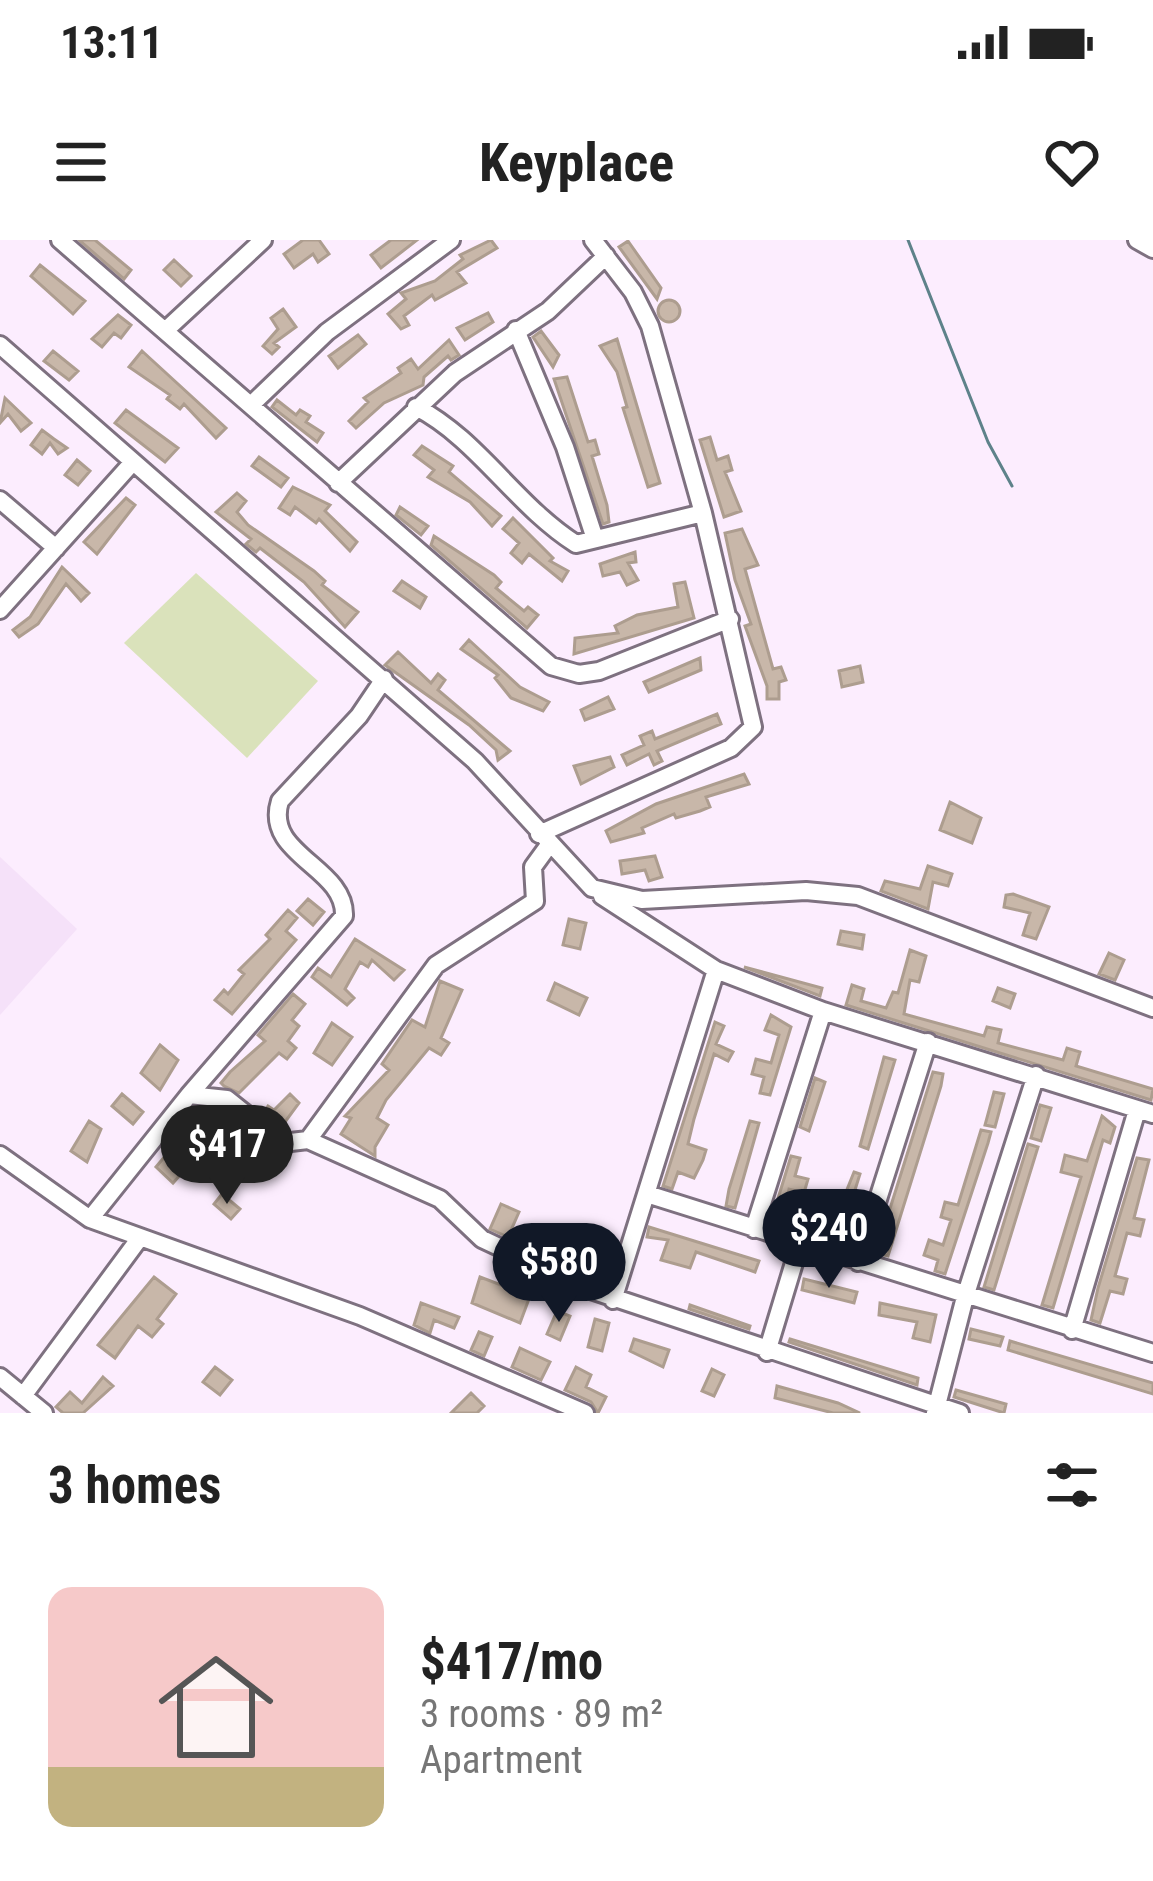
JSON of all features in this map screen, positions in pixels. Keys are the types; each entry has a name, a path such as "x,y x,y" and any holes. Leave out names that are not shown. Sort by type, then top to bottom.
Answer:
{"street":[{"path":"60,240 560,671 599,671 730,619"},
{"path":"166,328 263,240"},
{"path":"250,405 327,332 451,240"},
{"path":"308,1140 436,965 535,901 533,867 544,840 748,736 752,716 730,619 650,326 593,240"},
{"path":"1137,240 1153,250"},
{"path":"338,483 416,407 548,311 606,256"},
{"path":"516,330 560,432 595,539"},
{"path":"0,345 475,760 592,888 716,970 823,1011 1145,1112 1072,1330"},
{"path":"416,407 454,429 495,477 570,540 583,544 703,513"},
{"path":"0,610 133,461"},
{"path":"0,500 56,548"},
{"path":"90,1220 189,1094 344,916 339,894 285,839 276,814 280,801 359,716 384,679"},
{"path":"592,888 642,899 806,891 858,896 1153,1008"},
{"path":"613,1300 716,970"},
{"path":"754,1228 823,1011"},
{"path":"858,1262 928,1042"},
{"path":"936,1409 965,1297 1036,1075"},
{"path":"189,1094 227,1099 282,1142 308,1140 423,1190 482,1239 613,1300 936,1409 960,1413"},
{"path":"0,1156 90,1220 360,1316 585,1413"},
{"path":"647,1193 1153,1353"},
{"path":"23,1396 139,1239"},
{"path":"767,1352 800,1243"},
{"path":"0,1377 44,1413"}],"shaded area":[{"path":"0,857 77,929 0,1015"}],"green space":[{"path":"196,573 318,681 247,758 124,643"}],"building":[{"path":"79,240 95,240 131,270 124,279"},
{"path":"303,240 319,240 329,254 318,262 313,254 294,268 284,254"},
{"path":"391,240 417,240 381,268 371,255"},
{"path":"491,240 497,248 457,272 466,283 435,300 432,295 404,316 409,325 401,329 388,314 406,299 401,293 435,281 463,259 460,255"},
{"path":"628,241 661,288 657,299 619,247"},
{"path":"174,260 191,276 181,286 164,270"},
{"path":"40,265 85,301 73,314 31,276"},
{"path":"669,300 680,311 669,322 658,311"},
{"path":"283,309 296,327 274,343 279,347 272,354 263,346 278,329 271,318"},
{"path":"488,313 493,322 465,340 457,328"},
{"path":"118,315 131,325 121,338 114,333 102,347 92,339"},
{"path":"541,331 559,355 553,367 533,337"},
{"path":"358,335 366,344 338,368 329,356"},
{"path":"617,339 660,483 648,487 617,372 600,346"},
{"path":"449,340 459,355 451,360 448,356 424,377 423,385 384,403 356,428 349,421 368,402 364,398 401,373 398,368 411,359 418,369"},
{"path":"53,351 78,371 69,380 44,361"},
{"path":"142,351 226,428 216,438 184,404 180,409 167,399 170,395 129,367"},
{"path":"567,377 588,442 595,440 599,454 592,456 607,505 609,522 603,524 554,379"},
{"path":"5,398 31,423 21,431 8,414 0,423"},
{"path":"277,400 296,415 300,410 310,416 306,422 323,433 317,442 272,407"},
{"path":"126,410 178,448 165,462 115,423"},
{"path":"42,430 67,448 58,454 50,443 42,454 31,445"},
{"path":"710,437 717,460 728,456 732,470 725,472 741,511 724,517 700,440"},
{"path":"422,446 453,466 449,472 501,516 492,526 470,502 428,477 434,470 414,455"},
{"path":"259,457 288,478 281,487 252,466"},
{"path":"77,460 90,471 78,485 65,475"},
{"path":"293,487 330,505 325,511 357,542 350,551 319,519 316,523 295,507 290,515 279,508"},
{"path":"237,493 246,501 237,512 248,525 314,571 325,581 322,585 358,612 345,627 304,582 260,548 256,552 246,544 251,539 216,512"},
{"path":"126,498 135,505 97,554 84,542"},
{"path":"400,507 428,526 421,535 396,515"},
{"path":"513,518 553,558 550,561 568,571 562,581 529,554 522,563 511,553 519,543 503,529"},
{"path":"742,529 758,565 745,569 773,669 781,667 786,680 779,682 779,699 767,699 767,686 745,626 751,624 725,533"},
{"path":"434,536 494,575 501,582 496,588 524,611 528,607 538,615 527,628 431,545"},
{"path":"635,552 636,562 628,563 638,580 627,585 620,572 603,576 600,564"},
{"path":"62,567 89,593 81,601 66,584 38,624 19,637 13,630 30,617"},
{"path":"402,581 426,597 420,608 394,591"},
{"path":"685,582 694,618 574,654 575,638 618,633 615,626 637,615 678,607 674,584"},
{"path":"469,640 520,687 549,702 543,711 511,698 495,678 498,675 461,649"},
{"path":"398,652 431,683 438,674 445,680 438,690 510,751 498,760 496,750 469,725 385,665"},
{"path":"700,658 701,670 649,692 644,682"},
{"path":"860,666 863,682 842,687 839,671"},
{"path":"608,697 614,709 585,720 581,710"},
{"path":"717,714 721,724 657,751 662,761 654,765 649,754 627,765 622,755 644,745 640,736 652,731 655,739"},
{"path":"610,757 614,767 581,784 574,766"},
{"path":"744,774 749,784 706,797 710,807 676,818 674,814 642,828 644,833 611,842 606,831 656,804"},
{"path":"950,802 981,818 972,843 940,830"},
{"path":"655,856 662,877 649,881 645,870 622,874 620,861"},
{"path":"928,866 952,874 948,886 933,882 928,909 881,891 885,881 920,889"},
{"path":"1006,895 1049,907 1036,939 1023,935 1030,913 1004,907"},
{"path":"308,899 324,912 313,925 297,911"},
{"path":"288,910 297,918 286,931 296,940 232,1014 215,1000 224,990 228,994 244,974 239,970 270,939 266,935"},
{"path":"569,919 586,923 580,949 563,945"},
{"path":"841,931 864,935 862,949 838,944"},
{"path":"355,939 404,970 394,980 372,960 368,967 360,962 345,989 354,998 347,1005 312,977 318,968 331,977"},
{"path":"910,950 926,956 919,982 910,980 904,1014 984,1036 987,1027 1001,1030 998,1043 1063,1060 1067,1048 1080,1052 1076,1066 1153,1089 1151,1100 846,1005 852,985 864,989 861,1001 886,1008 893,992 898,993"},
{"path":"1109,953 1124,960 1115,980 1099,974"},
{"path":"744,967 822,988 820,996"},
{"path":"440,981 462,990 441,1038 449,1043 441,1055 429,1048 386,1100 377,1118 388,1125 375,1156 341,1134 351,1118 345,1116 389,1070 382,1064 412,1020 425,1027"},
{"path":"555,983 587,998 579,1015 548,1000"},
{"path":"998,988 1015,994 1010,1008 993,1001"},
{"path":"293,994 305,1004 292,1020 299,1026 288,1041 296,1048 287,1059 279,1053 239,1093 224,1086 221,1083 230,1072 265,1041 258,1035"},
{"path":"771,1015 791,1027 770,1095 760,1093 764,1077 752,1074 756,1059 771,1063 779,1035 765,1030"},
{"path":"715,1022 724,1026 716,1044 733,1052 728,1061 714,1054 688,1144 706,1150 703,1160 694,1178 678,1172 672,1189 663,1186"},
{"path":"332,1023 352,1037 332,1065 314,1053"},
{"path":"160,1045 178,1060 160,1090 141,1073"},
{"path":"884,1057 895,1060 868,1149 860,1146"},
{"path":"933,1072 943,1074 941,1086 888,1256 876,1253"},
{"path":"815,1078 825,1082 809,1131 800,1127"},
{"path":"994,1092 1004,1094 995,1127 985,1125"},
{"path":"122,1094 143,1112 133,1124 112,1106"},
{"path":"290,1094 299,1103 282,1126 264,1112 268,1106 274,1110"},
{"path":"1040,1105 1051,1108 1041,1141 1031,1138"},
{"path":"1102,1116 1115,1127 1110,1143 1103,1140 1053,1308 1042,1305 1081,1177 1061,1172 1065,1155 1087,1161"},
{"path":"89,1121 101,1129 87,1162 71,1151"},
{"path":"750,1121 759,1123 735,1208 726,1206 729,1189"},
{"path":"192,1124 203,1133 191,1148 204,1160 194,1170 189,1165 173,1183 156,1167"},
{"path":"981,1130 991,1132 945,1274 935,1271 938,1260 924,1255 929,1240 943,1245 951,1220 941,1217 945,1202 958,1205"},
{"path":"1028,1144 1038,1147 994,1290 984,1287"},
{"path":"791,1156 800,1158 795,1176 808,1179 804,1193 789,1189 785,1207 776,1205"},
{"path":"1137,1158 1149,1160 1134,1218 1144,1220 1140,1236 1127,1233 1115,1276 1127,1279 1123,1294 1110,1291 1100,1323 1091,1320 1098,1288"},
{"path":"854,1172 860,1174 839,1241 829,1238 830,1232"},
{"path":"222,1194 240,1209 231,1219 214,1204"},
{"path":"501,1204 519,1212 508,1237 490,1229"},
{"path":"649,1227 759,1261 755,1272 696,1252 690,1268 661,1260 668,1240 647,1237"},
{"path":"556,1229 613,1252 604,1281 547,1256"},
{"path":"154,1277 176,1294 157,1319 163,1324 152,1337 138,1326 115,1358 98,1345"},
{"path":"480,1277 530,1296 520,1323 472,1303"},
{"path":"804,1279 857,1292 854,1303 802,1290"},
{"path":"421,1303 459,1317 454,1328 434,1320 430,1333 414,1325"},
{"path":"880,1303 936,1315 930,1342 913,1338 917,1322 879,1315"},
{"path":"690,1305 750,1326 749,1329 689,1309"},
{"path":"557,1311 570,1316 560,1340 547,1334"},
{"path":"595,1319 609,1323 602,1351 588,1347"},
{"path":"971,1329 1003,1337 1000,1346 969,1339"},
{"path":"479,1332 492,1337 484,1356 471,1350"},
{"path":"634,1339 669,1350 663,1367 630,1351"},
{"path":"1010,1341 1153,1383 1153,1394 1008,1350"},
{"path":"789,1342 918,1378 917,1385"},
{"path":"520,1348 550,1362 541,1380 512,1367"},
{"path":"215,1367 232,1380 220,1395 203,1382"},
{"path":"576,1367 591,1375 586,1387 606,1397 598,1413 591,1402 565,1390"},
{"path":"712,1369 724,1375 714,1396 702,1391"},
{"path":"103,1377 113,1386 83,1413 63,1413 56,1407 70,1392 82,1403"},
{"path":"777,1386 860,1413 833,1413 775,1398"},
{"path":"956,1390 1006,1404 1004,1413 954,1397"},
{"path":"471,1393 484,1406 477,1413 451,1413"}],"waterway":[{"path":"908,240 988,442 1012,486"}]}
